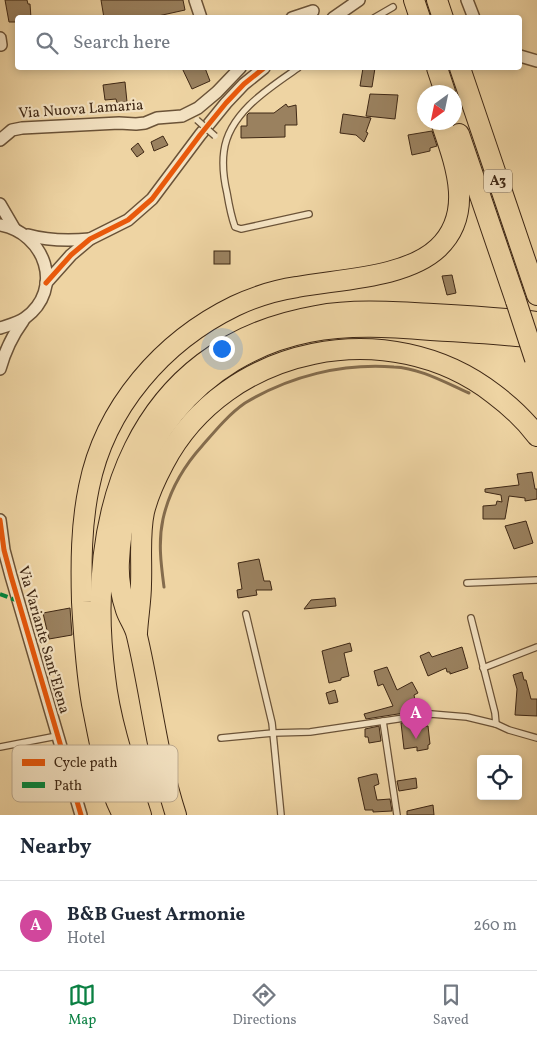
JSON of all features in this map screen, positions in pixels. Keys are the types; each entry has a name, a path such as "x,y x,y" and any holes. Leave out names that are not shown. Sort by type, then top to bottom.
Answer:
{"highway":[{"path":"413,0 415,15"},
{"path":"413,0 419,15"},
{"path":"436,0 442,15"},
{"path":"426,70 429,85"},
{"path":"438,70 443,85"},
{"name":"A3","path":"461,70 537,295"},
{"path":"101,745 87,674 84,635 82,532 89,484 102,445 126,400 143,376 162,355 187,335 237,306 294,287 396,271 412,266 427,258 450,234 457,217 460,201 458,180 444,130"},
{"name":"A3","path":"457,130 536,362"},
{"path":"121,745 110,707 102,642 101,576 106,535 124,470 135,445 158,408 171,392 205,362 246,337 291,321 341,312 372,312 501,318 537,322"},
{"path":"159,745 137,633 126,609 120,582 119,561 123,528 138,477 147,453 173,413 205,380 228,363 256,349 310,332 334,328 386,327 537,338"},
{"path":"137,633 144,512 153,484 178,440 194,420 211,403 251,374 294,357 340,349 383,349 404,352 449,366 470,377 505,402 537,436"},
{"path":"117,802 123,815"},
{"path":"136,802 140,815"},
{"path":"173,802 176,815"}],"street":[{"path":"195,0 200,15"},
{"path":"338,15 360,0"},
{"path":"467,0 473,15"},
{"path":"301,15 313,11"},
{"path":"522,57 537,61"},
{"name":"Via Nuova Lamaria","path":"0,140 12,130 22,128 110,123 136,124 145,123 157,118 193,116 198,108 238,70"},
{"path":"46,283 71,255 90,239 128,220 152,199 226,103 244,84 262,70"},
{"path":"0,204 14,228"},
{"path":"0,225 14,228 26,235 35,244 42,256 46,269 46,283 39,302 14,333 5,351 0,369"},
{"path":"26,235 60,241 90,239"},
{"path":"0,328 26,318"},
{"name":"Via Variante Sant'Elena","path":"0,520 4,550 60,745"},
{"name":"Via Variante Sant'Elena","path":"77,802 81,815"}],"lane":[{"path":"378,15 392,6"},
{"path":"295,70 276,83 245,111 236,122 226,144 223,169 235,227 241,230 309,214"},
{"path":"193,116 226,144"},
{"path":"467,583 537,580"},
{"path":"246,614 272,723 281,815"},
{"path":"471,618 495,712 496,724"},
{"path":"483,668 537,647"},
{"path":"221,738 310,732 431,714 467,718 496,724 537,738"},
{"path":"383,721 397,815"},
{"path":"0,747 57,736"}],"building":[{"path":"5,0 27,0 28,4 30,4 31,15 15,15 15,22 9,22"},
{"path":"101,0 183,0 185,10 162,15 104,15"},
{"path":"183,70 206,70 210,81 192,89"},
{"path":"363,70 375,70 372,87 360,86"},
{"path":"125,82 127,102 117,103 116,99 105,100 103,85"},
{"path":"370,94 398,95 395,119 366,116"},
{"path":"286,104 288,107 296,105 297,125 285,125 285,137 241,138 241,126 247,126 247,115 249,113 274,113"},
{"path":"343,114 371,118 364,142 356,135 340,133"},
{"path":"432,131 437,146 430,148 430,151 412,155 408,135"},
{"path":"163,136 168,145 154,151 151,142"},
{"path":"138,143 144,152 137,157 131,149"},
{"path":"214,251 230,251 230,264 214,264"},
{"path":"452,275 456,293 447,295 442,276"},
{"path":"532,472 535,489 537,489 537,499 525,501 525,498 509,496 505,519 483,519 483,506 496,505 497,501 502,502 501,495 485,492 485,489 519,485 517,474"},
{"path":"526,521 533,543 514,549 505,526"},
{"path":"259,559 264,581 270,581 272,590 256,590 257,595 238,598 237,590 242,589 238,563"},
{"path":"335,598 336,606 304,609 311,600"},
{"path":"70,608 72,635 49,639 43,613"},
{"path":"350,643 352,651 344,653 349,676 329,683 322,651"},
{"path":"462,647 468,668 450,674 446,668 428,676 420,656 429,652 432,657"},
{"path":"387,667 397,690 412,682 418,693 414,695 417,711 366,719 364,714 393,706 383,684 378,686 374,671"},
{"path":"522,672 531,699 537,699 537,716 515,715 517,689 513,675"},
{"path":"335,690 338,702 329,704 326,693"},
{"path":"419,721 420,727 428,726 430,744 428,749 417,751 417,747 404,749 401,723"},
{"path":"379,726 381,741 369,743 368,737 365,737 365,729"},
{"path":"377,774 379,784 374,786 377,800 390,799 392,811 373,812 373,810 365,810 358,778"},
{"path":"416,778 417,788 399,791 397,781"},
{"path":"433,805 434,815 407,815 407,811"}],"waterway":[{"path":"164,587 160,545 163,519 173,489 195,454 222,423 245,403 280,385 317,373 375,366 413,370 469,393"}],"marked path":[{"path":"0,594 18,601"}],"cycle path":[{"path":"46,283 71,255 90,239 128,220 152,199 226,103 244,84 262,70"},
{"path":"0,520 4,550 60,745"},
{"path":"77,802 81,815"}],"place":[{"name":"B&B Guest Armonie","path":"416,739"}]}
